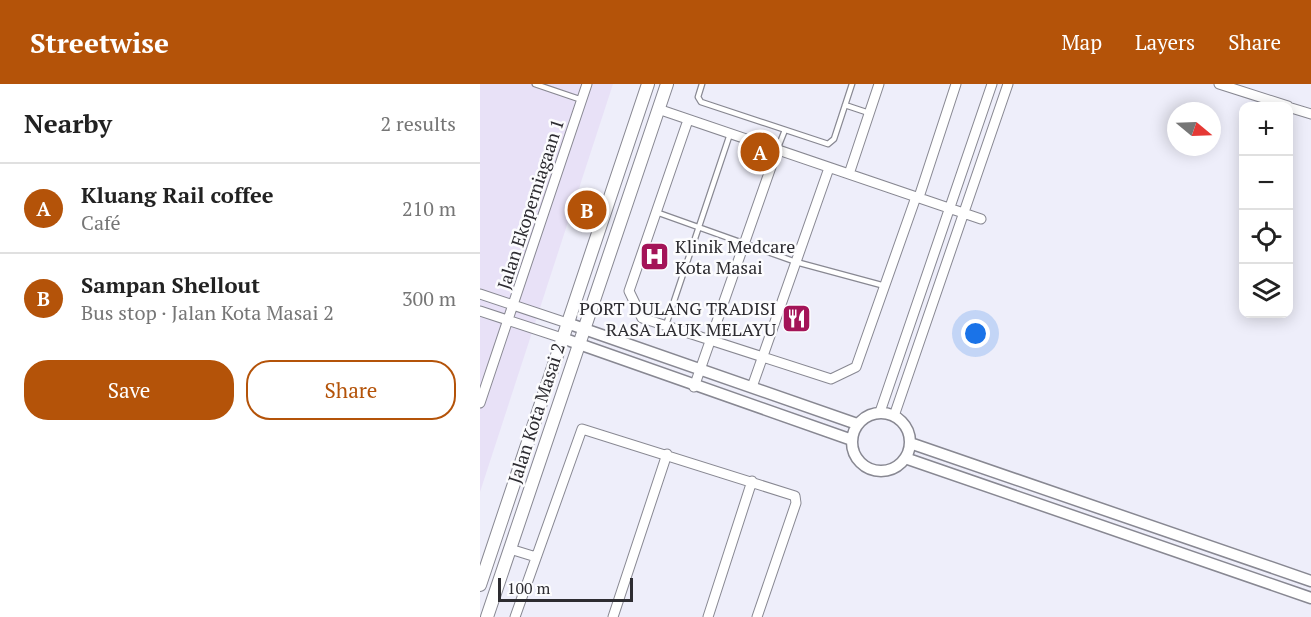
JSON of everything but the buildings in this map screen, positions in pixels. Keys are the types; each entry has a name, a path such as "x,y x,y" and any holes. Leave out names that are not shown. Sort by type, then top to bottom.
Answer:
{"main road":[{"name":"Jalan Kota Masai 2","path":"480,585 648,84"},
{"name":"Jalan Kota Masai 2","path":"487,617 667,84"}],"street":[{"name":"Jalan Ekoperniagaan 1","path":"480,403 588,84"},
{"path":"849,174 879,84"},
{"path":"688,120 629,293 640,317 828,380 855,368 957,84"},
{"path":"880,412 992,84"},
{"path":"894,416 1008,84"},
{"path":"1219,84 1273,102"},
{"path":"658,109 981,219"},
{"path":"1293,109 1311,114"},
{"path":"694,387 777,150"},
{"path":"753,387 829,168"},
{"path":"480,294 701,368 857,424"},
{"path":"480,311 852,440"},
{"path":"880,412 894,416 903,423 910,443 905,458 890,470 871,470 856,458 852,440 857,424 871,414 880,412"},
{"path":"515,617 582,429 791,493 797,499 757,617"},
{"path":"910,443 1311,581"},
{"path":"613,617 667,454"},
{"path":"905,458 1311,598"},
{"path":"708,617 752,481"},
{"path":"510,549 536,557"}],"lane":[{"path":"535,84 582,100"},
{"path":"702,84 698,97 701,102 830,143 851,84"},
{"path":"845,105 869,113"},
{"path":"777,150 785,130"},
{"path":"666,326 730,134"},
{"path":"656,213 796,262 885,286"}],"shaded area":[{"path":"480,84 613,84 480,492"}],"place":[{"name":"Kluang Rail coffee","path":"760,152"},
{"name":"Sampan Shellout","path":"587,210"},
{"name":"Klinik Medcare Kota Masai","path":"654,256"},
{"name":"PORT DULANG TRADISI RASA LAUK MELAYU","path":"797,318"}]}
